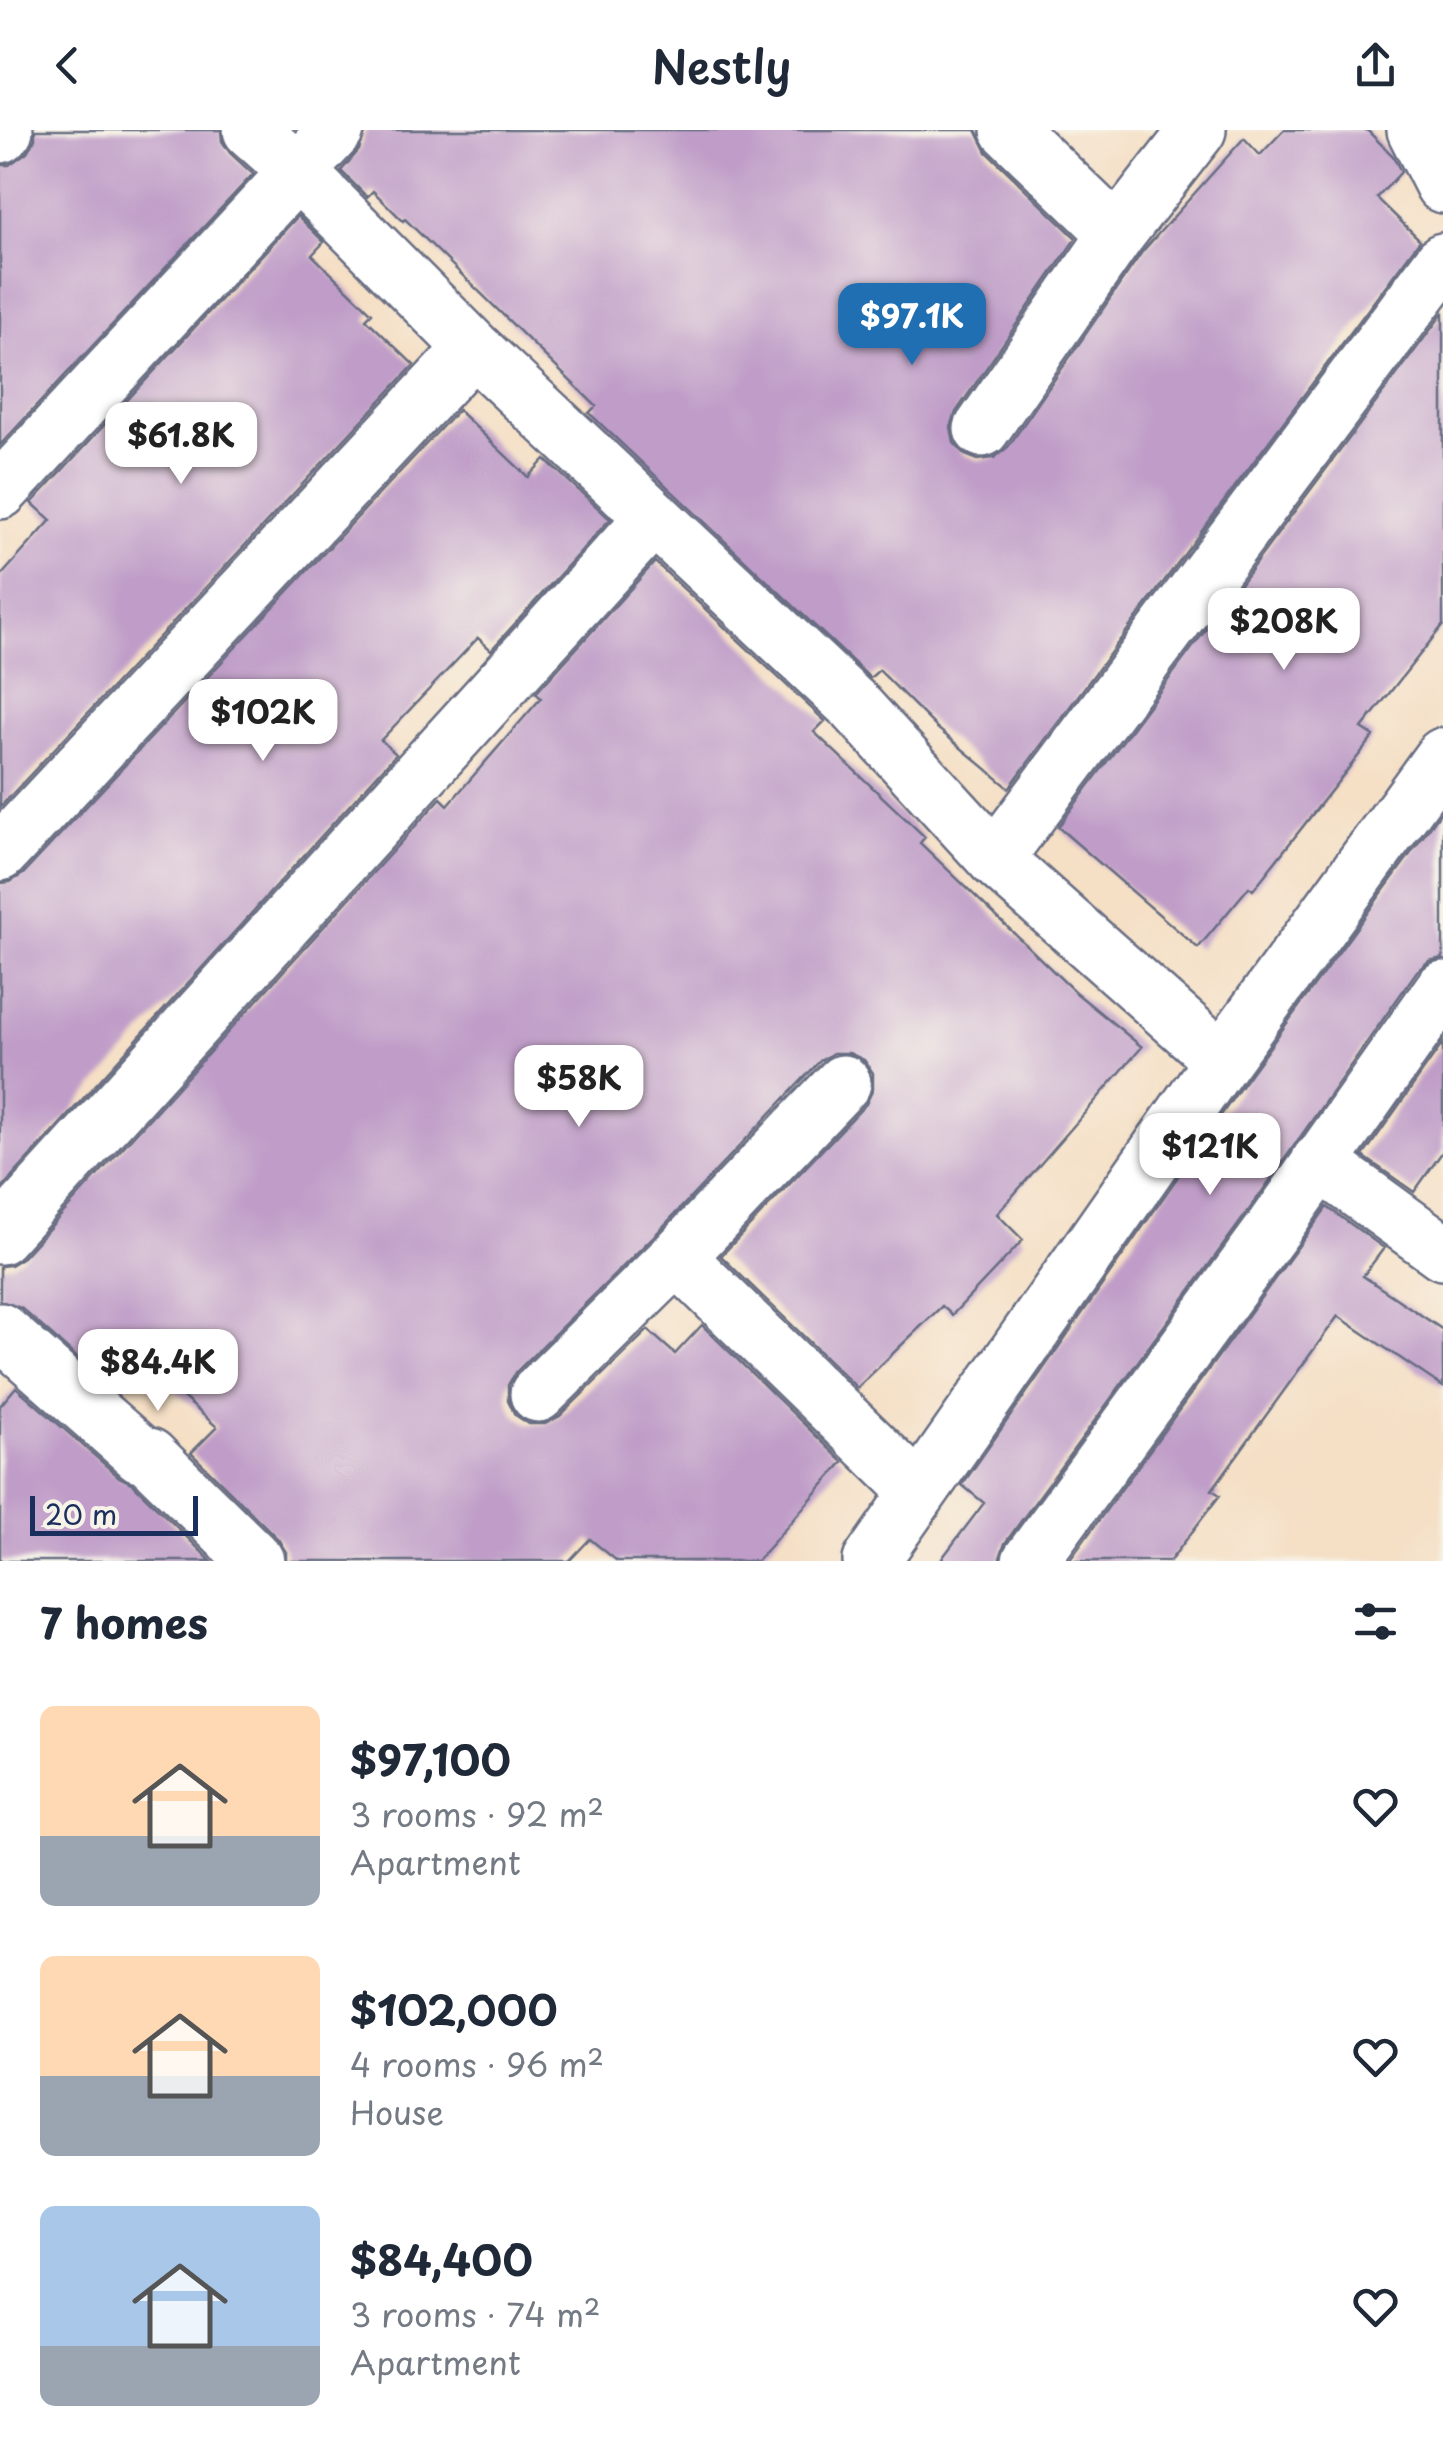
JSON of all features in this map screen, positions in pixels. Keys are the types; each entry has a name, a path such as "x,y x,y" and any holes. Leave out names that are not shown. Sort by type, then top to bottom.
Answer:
{"street":[{"path":"252,130 298,171 473,348 855,706 994,859 1222,1060"},
{"path":"0,491 336,130"},
{"path":"1010,130 1117,234"},
{"path":"982,429 1117,234 1198,130"},
{"path":"1415,130 1443,184"},
{"path":"994,859 1443,261"},
{"path":"0,853 473,348"},
{"path":"0,1236 652,518"},
{"path":"870,1561 1222,1060 1443,756"},
{"path":"1030,1561 1443,989"},
{"path":"538,1394 844,1083"},
{"path":"1319,1162 1443,1252"},
{"path":"676,1257 919,1492"},
{"path":"0,1331 140,1454 149,1456 256,1561"}],"building":[{"path":"35,130 221,130 222,141 230,153 253,174 0,445 0,165 9,165 27,152 35,139"},
{"path":"366,130 976,130 987,152 1076,238 956,412 951,427 954,443 965,455 978,460 994,458 1008,447 1142,252 1244,138 1260,155 1284,130 1367,130 1393,156 1401,172 1377,198 1420,240 1009,788 936,727 879,670 870,678 589,413 596,406 405,219 373,191 367,197 341,171 359,150"},
{"path":"298,216 324,242 312,255 372,313 366,319 414,365 0,807 0,577 51,520 32,503"},
{"path":"1443,313 1443,625 1362,728 1374,736 1253,890 1249,887 1198,948 1058,827"},
{"path":"458,410 528,477 545,459 610,519 491,650 478,638 381,740 396,754 0,1190 0,883 23,874"},
{"path":"655,562 825,721 814,732 925,837 920,843 1075,992 1142,1047 997,1214 1023,1240 952,1315 942,1306 857,1388 721,1256 866,1104 873,1089 873,1073 864,1060 849,1053 833,1053 820,1061 655,1235 515,1373 508,1385 508,1401 515,1415 529,1424 545,1424 560,1416 648,1330 675,1354 702,1325 843,1462 757,1561 617,1561 590,1539 569,1561 286,1561 286,1552 278,1539 191,1453 217,1427 110,1333 83,1363 21,1308 0,1301 0,1266 23,1257 441,798 448,805 541,698 536,693"},
{"path":"1443,809 1443,958 1429,961 1417,971 1249,1210 1005,1543 999,1561 940,1561 984,1503 962,1485 1247,1078"},
{"path":"1443,1043 1443,1151 1414,1192 1363,1156"},
{"path":"1327,1207 1384,1248 1363,1276 1443,1330 1443,1387 1338,1316 1212,1490 1220,1495 1170,1561 1069,1561"},
{"path":"16,1387 119,1477 133,1484 211,1561 0,1561 0,1406"}]}
